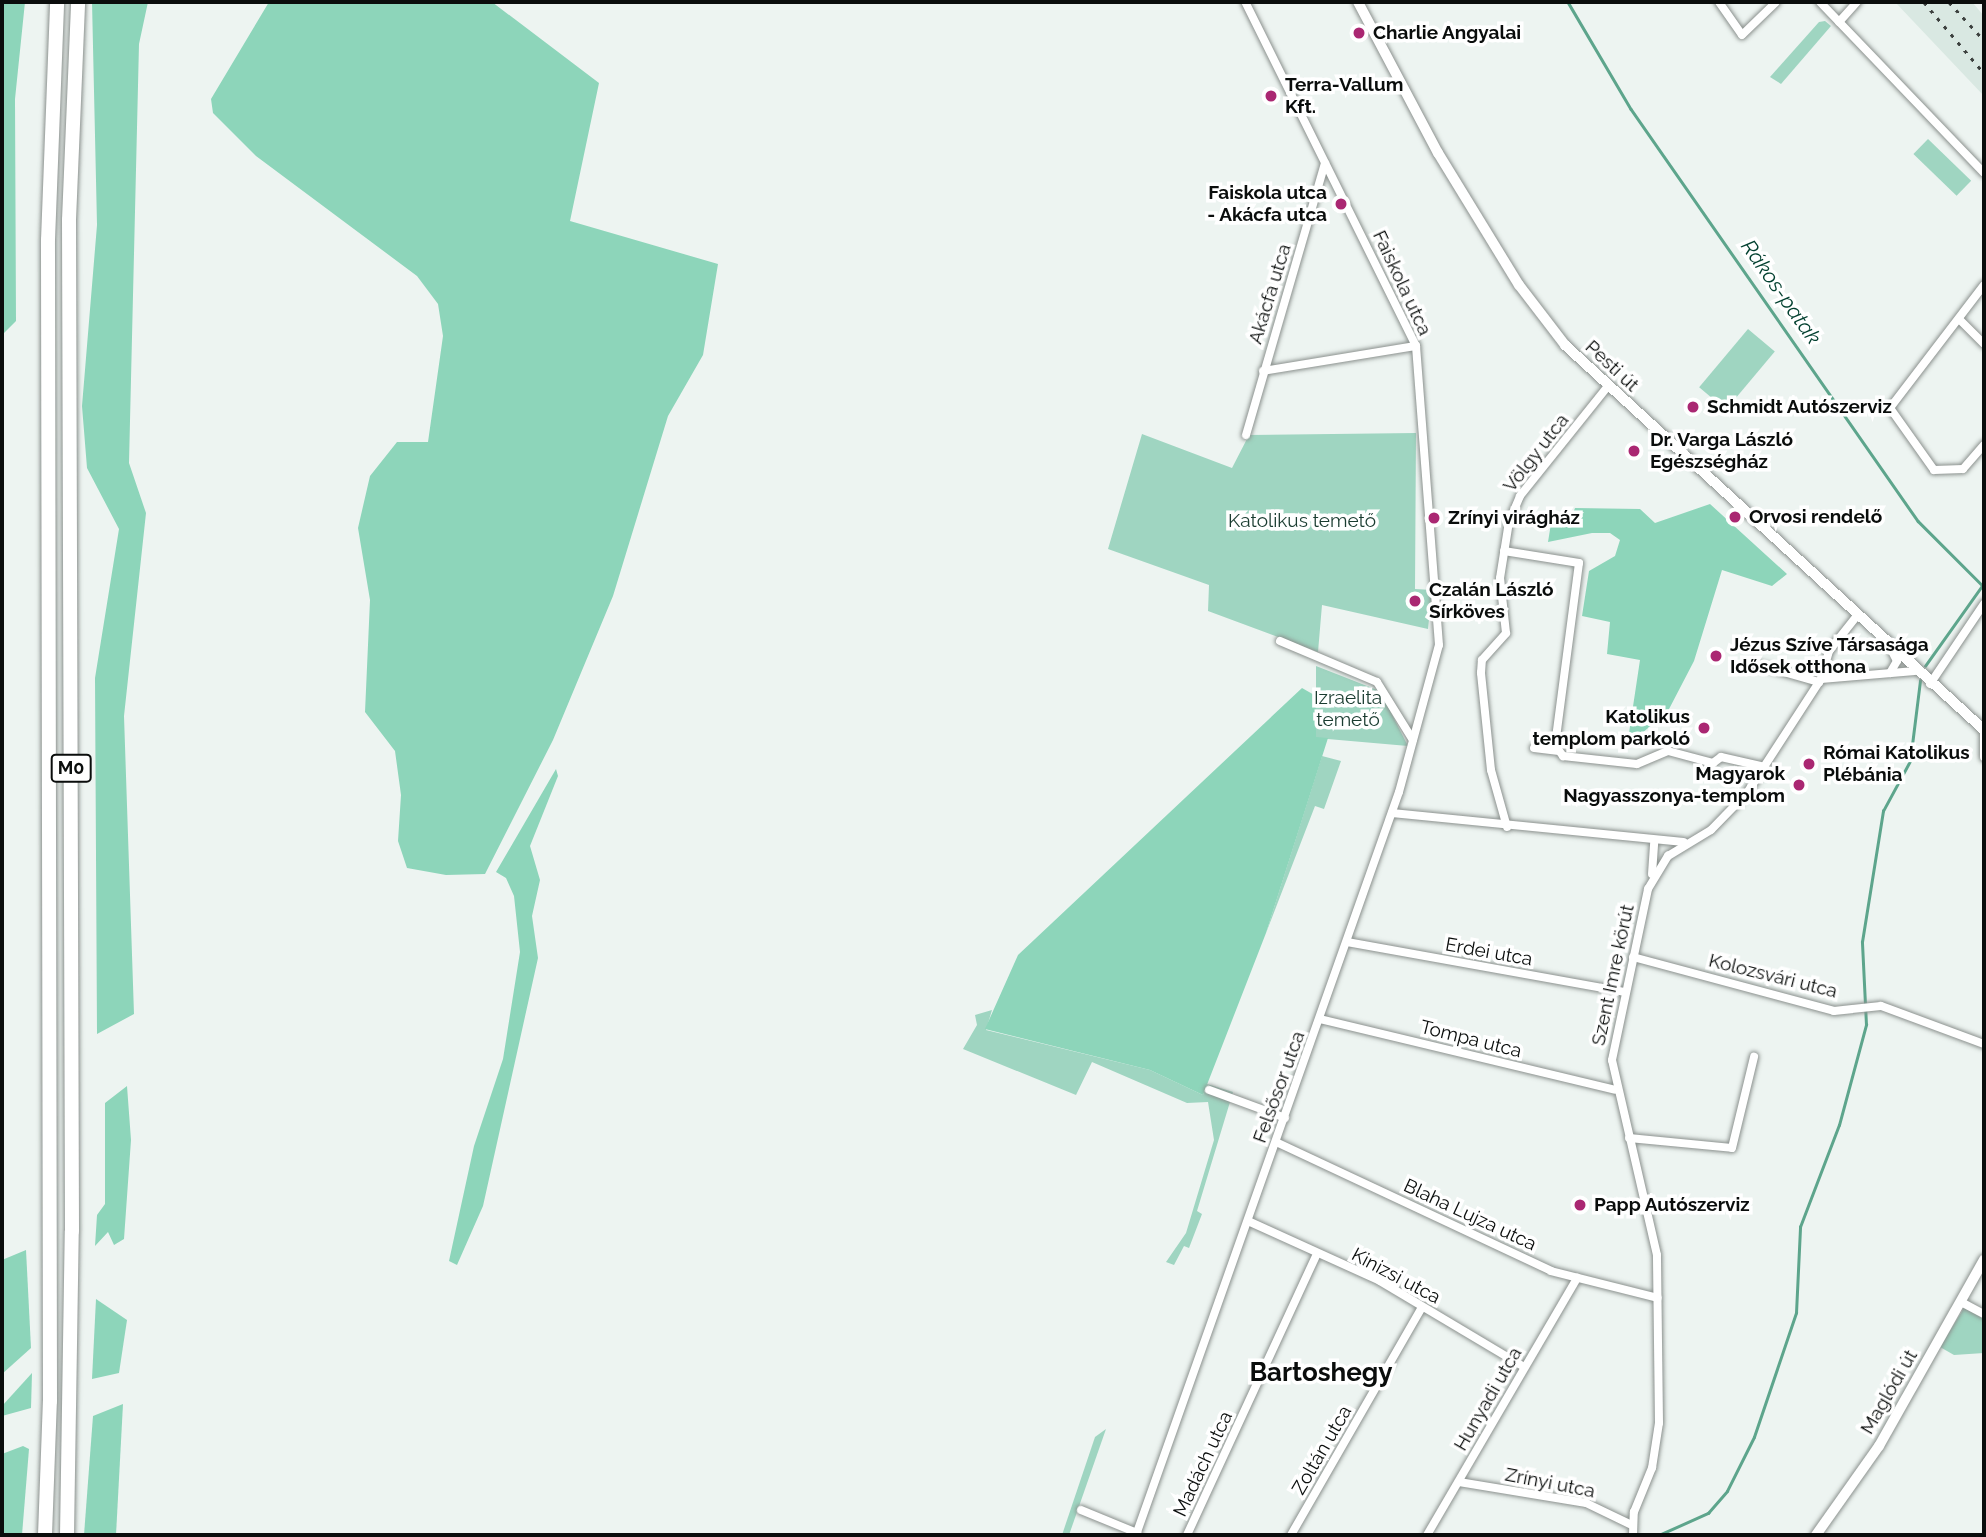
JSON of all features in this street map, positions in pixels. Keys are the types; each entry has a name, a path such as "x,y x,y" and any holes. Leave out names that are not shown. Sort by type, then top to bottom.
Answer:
{"highway":[{"name":"M0","path":"45,1535 50,1388 48,240 57,2"},
{"name":"M0","path":"67,1535 72,1231 69,220 78,2"}],"main road":[{"name":"Pesti út","path":"1358,2 1424,129 1519,285 1565,345 1856,617 1984,731"},
{"name":"Maglódi út","path":"1816,1535 1879,1446 1984,1260"}],"street":[{"name":"Faiskola utca","path":"1245,2 1416,346 1439,645"},
{"path":"1719,2 1742,34 1775,2"},
{"path":"1820,2 1984,173"},
{"path":"1839,22 1857,2"},
{"name":"Akácfa utca","path":"1246,435 1325,163"},
{"path":"1984,285 1890,412 1934,470 1963,469 1984,445"},
{"path":"1959,320 1984,344"},
{"path":"1263,371 1416,346"},
{"name":"Völgy utca","path":"1507,827 1491,770 1480,673 1487,653 1506,633 1500,578 1504,551 1520,496 1608,386"},
{"path":"1504,551 1579,563 1557,751"},
{"path":"1930,684 1983,605"},
{"name":"Szent Imre körút","path":"1633,1535 1632,1525 1657,1436 1658,1298 1654,1228 1615,1090 1612,1060 1652,877 1684,842 1728,816 1765,767 1820,680 1829,651 1856,617"},
{"path":"1280,641 1377,682 1413,740"},
{"name":"Felsősor utca","path":"1136,1534 1392,813 1439,645"},
{"path":"1887,674 1897,661 1889,646"},
{"path":"1752,663 1820,680 1915,671"},
{"path":"1984,731 1984,757"},
{"path":"1534,748 1637,764 1678,751 1713,763 1721,757 1765,767"},
{"path":"1392,813 1654,842 1684,842"},
{"path":"1652,877 1654,842"},
{"name":"Erdei utca","path":"1347,942 1626,992"},
{"name":"Kolozsvári utca","path":"1633,957 1834,1011 1874,1005 1984,1044"},
{"name":"Tompa utca","path":"1320,1019 1615,1090"},
{"path":"1629,1138 1732,1148 1754,1056"},
{"path":"1209,1090 1285,1118"},
{"name":"Blaha Lujza utca","path":"1276,1142 1577,1278 1658,1298"},
{"name":"Kinizsi utca","path":"1248,1221 1422,1307 1524,1367"},
{"name":"Madách utca","path":"1187,1535 1317,1254"},
{"name":"Hunyadi utca","path":"1427,1535 1577,1278"},
{"path":"1961,1302 1984,1314"},
{"name":"Zoltán utca","path":"1291,1535 1422,1307"},
{"name":"Zrínyi utca","path":"1459,1482 1586,1503 1632,1525"},
{"path":"1081,1510 1136,1534"}],"shaded area":[{"path":"1895,2 1972,2 1984,16 1984,96"}],"green space":[{"path":"2,2 25,2 15,99 16,321 2,335"},
{"path":"92,2 148,2 139,44 129,463 146,513 124,716 134,1014 97,1034 95,678 119,529 87,468 82,406 97,225"},
{"path":"269,2 492,2 599,83 570,221 718,264 703,355 668,416 613,596 553,740 485,874 446,875 407,868 398,841 401,795 395,751 365,712 370,600 358,528 370,476 397,442 428,442 443,336 438,304 417,276 256,156 213,113 211,99"},
{"path":"1825,21 1831,26 1781,84 1770,77 1819,22"},
{"path":"1928,139 1971,181 1957,196 1913,154"},
{"path":"1748,329 1775,351 1726,410 1699,387"},
{"name":"Katolikus temető","path":"1416,433 1415,589 1432,590 1428,629 1322,605 1318,652 1208,611 1209,585 1108,549 1142,434 1232,468 1249,435"},
{"path":"1710,504 1787,574 1772,586 1722,570 1694,661 1668,711 1641,734 1629,733 1640,660 1607,654 1610,622 1582,616 1589,571 1615,556 1620,540 1610,533 1592,533 1548,542 1553,511 1572,516 1575,508 1640,509 1655,523"},
{"name":"Izraelita temető","path":"1316,666 1380,691 1408,746 1316,738"},
{"path":"1302,688 1316,696 1316,737 1328,738 1266,933 1203,1095 1150,1070 985,1029 1018,955"},
{"path":"1322,756 1341,761 1324,809 1315,806 1266,933"},
{"path":"556,769 558,776 530,846 540,880 532,916 538,958 483,1206 457,1265 449,1261 474,1146 503,1059 520,952 514,896 506,878 496,872"},
{"path":"992,1010 986,1030 1150,1070 1203,1095 1207,1084 1233,1092 1197,1211 1202,1214 1189,1248 1184,1246 1174,1265 1166,1262 1186,1233 1214,1140 1208,1102 1187,1103 1092,1062 1076,1095 963,1049 977,1025 975,1015"},
{"path":"127,1086 131,1140 124,1239 114,1245 108,1232 95,1246 97,1215 105,1204 105,1103"},
{"path":"26,1250 31,1348 2,1374 2,1260"},
{"path":"96,1299 127,1320 119,1373 92,1379"},
{"path":"1964,1308 1984,1319 1984,1353 1954,1355 1940,1347"},
{"path":"32,1373 31,1408 2,1416 2,1406"},
{"path":"123,1404 116,1535 84,1535 93,1416"},
{"path":"1106,1429 1069,1535 1062,1535 1095,1437"},
{"path":"23,1446 29,1449 22,1535 2,1535 2,1454"}],"waterway":[{"name":"Rákos-patak","path":"1568,2 1631,109 1918,521 1984,587"},
{"path":"1925,666 1984,583"},
{"path":"1659,1535 1708,1513 1727,1491 1754,1437 1796,1313 1800,1227 1839,1125 1866,1025 1862,942 1883,811 1910,761 1920,681"}],"railway":[{"path":"1924,2 1984,73"},
{"path":"1949,2 1984,40"}],"place":[{"name":"Charlie Angyalai","path":"1359,33"},
{"name":"Terra-Vallum Kft.","path":"1271,96"},
{"name":"Faiskola utca - Akácfa utca","path":"1341,204"},
{"name":"Schmidt Autószerviz","path":"1693,407"},
{"name":"Dr. Varga László Egészségház","path":"1634,451"},
{"name":"Orvosi rendelő","path":"1735,517"},
{"name":"Zrínyi virágház","path":"1434,518"},
{"name":"Czalán László Sírköves","path":"1415,601"},
{"name":"Jézus Szíve Társasága Idősek otthona","path":"1716,656"},
{"name":"Katolikus templom parkoló","path":"1704,728"},
{"name":"Római Katolikus Plébánia","path":"1809,764"},
{"name":"Magyarok Nagyasszonya-templom","path":"1799,785"},
{"name":"Papp Autószerviz","path":"1580,1205"}],"district":[{"name":"Bartoshegy","path":"1321,1373"}]}
